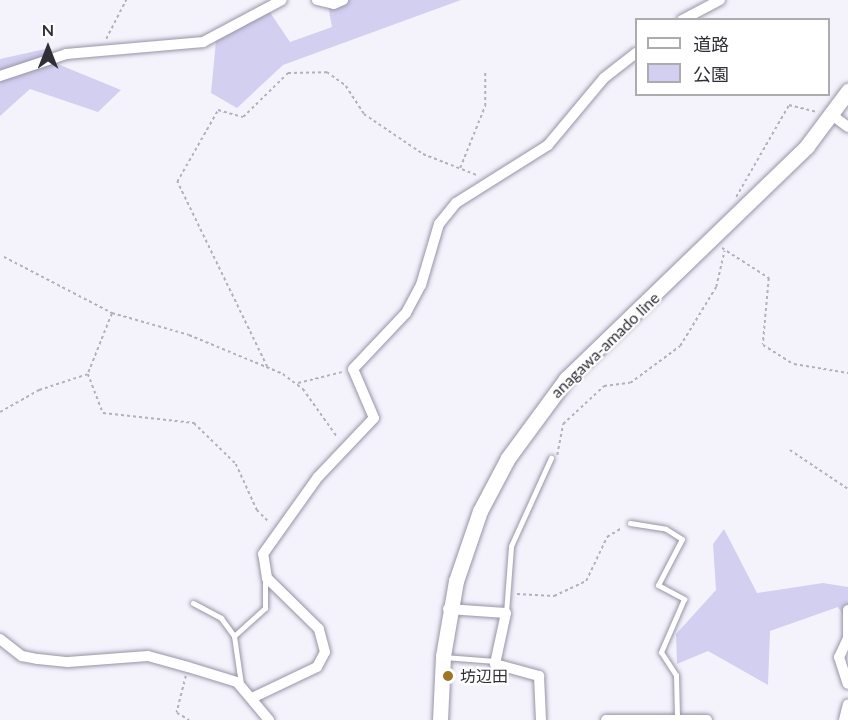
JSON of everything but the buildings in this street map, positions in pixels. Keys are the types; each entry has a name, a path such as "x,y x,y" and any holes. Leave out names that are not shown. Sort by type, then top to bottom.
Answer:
{"main road":[{"name":"anagawa-amado line","path":"440,720 448,609 480,511 533,420 581,364 710,241 832,115 848,91"}],"street":[{"path":"0,76 66,54 203,42 282,0"},
{"path":"317,0 334,4 343,0"},
{"path":"686,18 720,0"},
{"path":"252,698 317,667 326,652 320,630 266,573 263,554 344,447 374,418 353,369 406,313 421,285 439,224 456,203 489,180 548,145 604,78 635,54"},
{"path":"832,115 848,127"},
{"path":"448,609 506,614 496,661 497,669 539,676 541,720"},
{"path":"848,610 848,637 839,657 848,684"},
{"path":"0,639 22,656 68,662 148,656 188,667 241,685 269,720"},
{"path":"844,720 848,704"},
{"path":"606,720 677,717 707,720"}],"lane":[{"path":"506,614 511,546 551,458"},
{"path":"630,523 666,529 682,539 658,585 684,599 661,652 676,675 677,717"},
{"path":"234,636 265,608 266,573"},
{"path":"193,603 221,618 234,636 241,685"},
{"path":"443,656 496,661"}],"path":[{"path":"101,50 126,0"},
{"path":"267,367 177,182 218,110 243,117 278,78 301,69 327,72 345,86 364,114 423,154 489,180"},
{"path":"459,169 485,106 485,73"},
{"path":"732,202 789,105 832,115"},
{"path":"710,241 769,278 763,345 794,364 848,373"},
{"path":"551,458 560,453 562,424 604,386 630,383 680,346 716,287 724,250"},
{"path":"4,257 112,313 267,367 297,384 344,447"},
{"path":"112,313 88,374 103,412 183,420 200,428 236,464 257,510 279,532"},
{"path":"297,384 353,369"},
{"path":"0,412 39,390 88,374"},
{"path":"790,450 848,489"},
{"path":"509,593 554,596 586,581 607,537 630,523"},
{"path":"188,667 177,713 189,720"}],"green space":[{"path":"327,0 461,0 283,65 237,108 211,93 217,30 265,5 290,42 332,27"},
{"path":"45,49 60,65 121,90 98,112 30,89 0,116 0,59"},
{"path":"724,529 757,593 823,583 848,587 848,622 838,607 770,631 768,685 708,651 677,664 676,634 716,590 713,544"}],"place":[{"name":"坊辺田","path":"448,676"}]}
